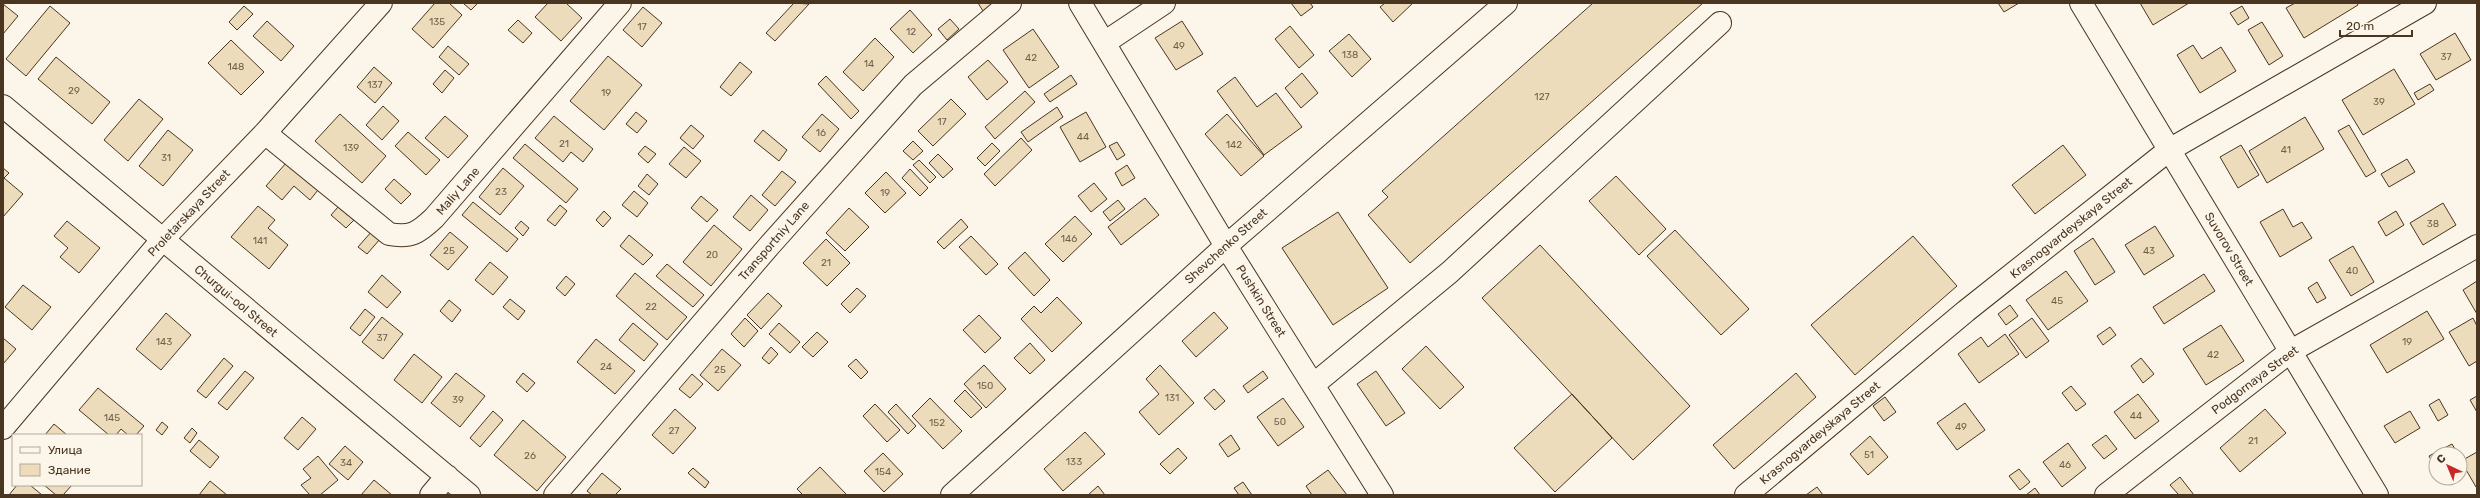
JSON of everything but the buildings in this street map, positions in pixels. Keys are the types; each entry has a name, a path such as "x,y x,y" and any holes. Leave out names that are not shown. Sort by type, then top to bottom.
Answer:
{"street":[{"name":"Proletarskaya Street","path":"3,428 162,240 265,133 381,3"},
{"name":"Maliy Lane","path":"265,133 389,234 404,236 421,231 434,218 620,3"},
{"name":"Transportniy Lane","path":"555,495 768,246 913,85 1010,3"},
{"name":"Pushkin Street","path":"1080,3 1226,246 1382,495"},
{"path":"1104,43 1164,3"},
{"name":"Shevchenko Street","path":"952,495 1226,246 1506,3"},
{"name":"Suvorov Street","path":"2080,3 2377,495"},
{"name":"Krasnogvardeyskaya Street","path":"1746,495 1966,311 2169,150 2425,3"},
{"path":"1313,385 1450,272 1720,23"},
{"name":"Churgui-ool Street","path":"4,108 469,495"},
{"name":"Podgornaya Street","path":"2106,495 2291,351 2477,246"},
{"path":"431,495 447,476"}]}
